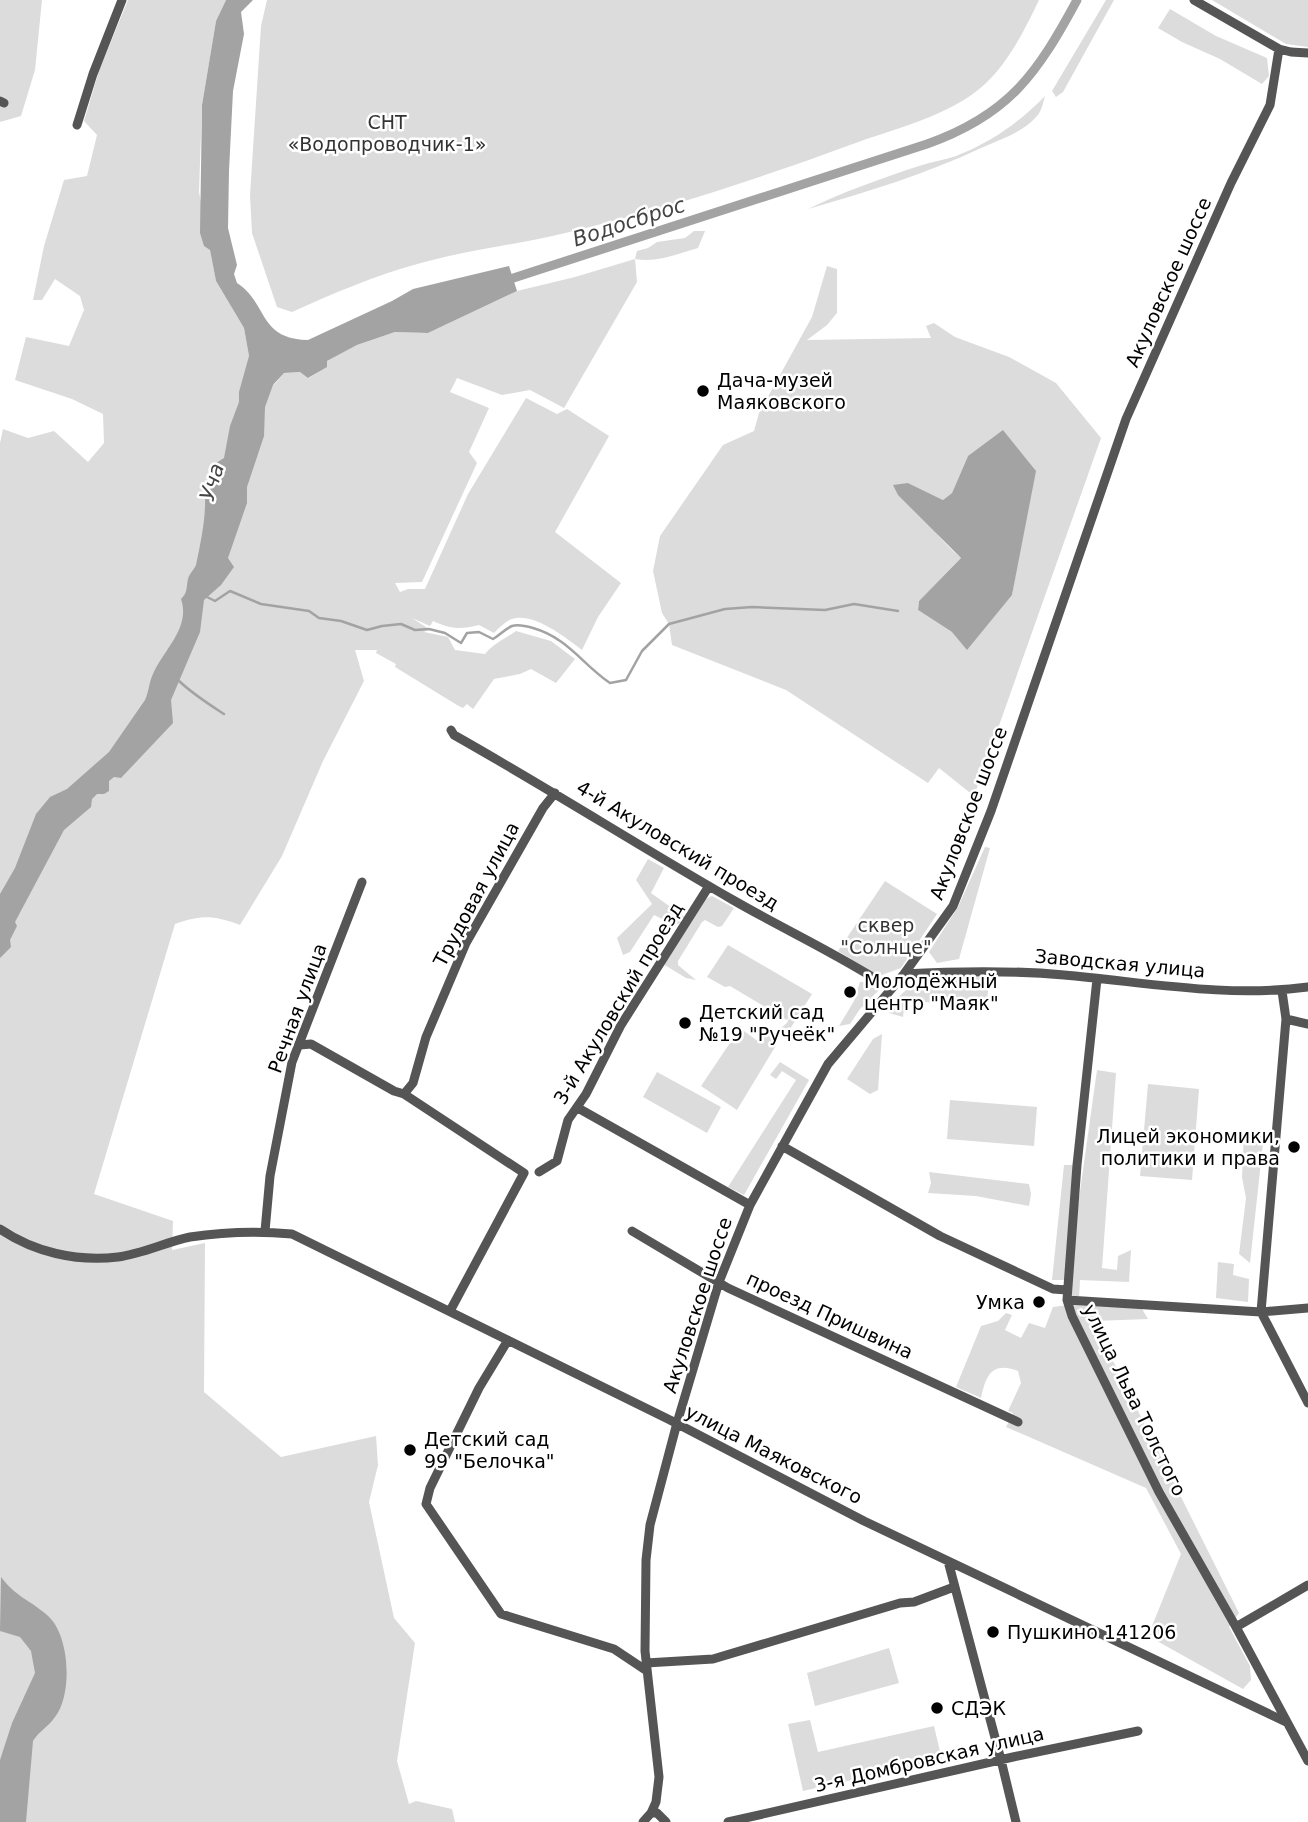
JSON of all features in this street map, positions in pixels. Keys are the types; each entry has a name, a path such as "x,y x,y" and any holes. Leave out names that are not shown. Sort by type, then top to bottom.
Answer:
{"street":[{"path":"77,125 93,74 122,0"},
{"path":"1194,0 1279,49 1308,53"},
{"name":"Акуловское шоссе","path":"643,1822 656,1802 659,1777 646,1667 646,1560 650,1525 719,1282 750,1205 828,1064 904,974 953,906 991,811 1126,419 1231,183 1270,105 1279,49"},
{"name":"4-й Акуловский проезд","path":"451,730 454,735 709,886 838,956 890,988"},
{"name":"Трудовая улица","path":"404,1094 413,1083 426,1037 466,943 543,808 555,793"},
{"name":"Речная улица","path":"265,1231 270,1176 292,1062 362,882"},
{"name":"3-й Акуловский проезд","path":"539,1172 557,1161 568,1120 578,1108 621,1025 709,886"},
{"name":"Заводская улица","path":"904,974 1006,970 1178,988 1282,991 1308,987"},
{"name":"улица Льва Толстого","path":"1097,979 1067,1295 1072,1316 1159,1492 1308,1761"},
{"path":"1282,991 1286,1019 1261,1312 1308,1403"},
{"path":"1286,1019 1308,1024"},
{"path":"300,1045 310,1044 404,1094 524,1173 450,1311"},
{"path":"578,1108 750,1205"},
{"path":"782,1146 940,1236 1067,1295 1261,1312 1308,1308"},
{"name":"улица Маяковского","path":"0,1229 47,1253 106,1257 118,1257 190,1238 265,1231 292,1234 677,1423 864,1521 1286,1722"},
{"name":"проезд Пришвина","path":"632,1231 719,1282 1018,1422"},
{"path":"508,1340 479,1388 430,1488 426,1504 501,1614 614,1649 646,1667 713,1658 900,1603 914,1602 954,1587"},
{"path":"948,1561 1016,1822"},
{"path":"1236,1627 1308,1585"},
{"path":"1257,1708 1263,1702 1267,1685"},
{"name":"3-я Домбровская улица","path":"728,1822 1138,1731"},
{"path":"651,1813 657,1813 666,1822"}],"green space":[{"path":"0,0 42,0 35,70 21,116 0,122"},
{"path":"128,0 226,0 216,21 202,105 199,192 216,281 244,328 249,356 274,385 284,373 300,372 309,378 326,367 327,361 357,345 395,332 428,333 517,291 635,259 637,282 564,408 530,390 502,395 457,378 450,392 489,408 469,452 477,463 422,582 395,583 400,592 425,589 468,494 526,398 557,414 567,409 609,436 555,532 621,583 598,617 582,650 549,627 530,619 512,619 494,633 479,625 455,628 433,621 430,626 412,618 429,629 424,632 448,637 455,650 485,654 516,631 551,641 575,659 556,683 531,669 494,679 473,709 467,704 463,708 457,705 395,667 396,664 376,653 377,650 355,650 364,681 323,761 282,856 240,925 207,917 175,924 94,1194 173,1221 172,1250 205,1243 204,1392 281,1457 376,1436 378,1465 369,1502 394,1618 415,1643 397,1761 409,1804 416,1801 452,1809 455,1822 0,1822 0,443 3,429 28,438 54,431 88,462 104,443 103,414 72,399 15,380 26,337 69,346 84,310 80,296 55,279 42,300 33,300 44,246 64,180 87,176 97,135 84,121 99,71"},
{"name":"СНТ «Водопроводчик-1»","path":"267,0 1039,0 1016,45 994,75 971,95 938,113 707,194 561,234 438,258 355,285 292,312 277,307 252,233 250,195 261,26"},
{"path":"1106,0 1114,0 1063,92 1056,97 1052,91"},
{"path":"1212,0 1308,0 1308,47 1286,44"},
{"path":"1170,9 1216,36 1267,58 1269,76 1262,84 1158,28"},
{"path":"1045,96 1037,116 1011,135 918,174 808,209 877,180 969,151 1004,131"},
{"path":"694,231 705,231 698,248 659,259 635,259 637,251 657,242 685,238"},
{"path":"827,266 837,269 837,313 827,325 807,340 931,338 926,326 934,323 955,337 1009,357 1056,383 1101,438 974,796 939,768 928,783 786,690 672,645 669,624 662,613 653,571 660,536 723,445 754,431 759,413 812,317","holes":["968,456 1018,561 1012,595 952,632 918,610 919,601 961,558 930,524 908,483 943,500 952,493"]},
{"path":"985,847 990,848 959,959 937,963 929,952 958,907"},
{"path":"648,859 664,868 651,893 686,918 678,924 654,915 630,952 623,955 617,938 652,904 636,880"},
{"name":"сквер \"Солнце\"","path":"885,881 937,914 901,968 879,976 838,951"},
{"path":"712,896 734,908 722,926 718,927 705,920 702,922 678,961 678,965 696,980 686,978 663,964 703,900"},
{"path":"728,945 812,994 785,1037 782,1027 787,1023 792,1012 787,1020 730,986 725,987 707,977"},
{"path":"990,975 986,1008 905,1000 903,1017 889,1013 897,999 919,982 945,976"},
{"path":"860,982 867,982 879,990 860,1009 850,1024 839,1026 854,1001"},
{"path":"740,1028 759,1042 765,1032 778,1042 737,1110 701,1086"},
{"path":"882,1034 878,1090 870,1094 847,1079 873,1039"},
{"path":"780,1062 809,1080 744,1195 728,1187 796,1080 782,1071 776,1079 770,1075"},
{"path":"1097,1070 1116,1073 1102,1268 1117,1270 1118,1256 1131,1250 1129,1282 1080,1280 1079,1298 1065,1294 1067,1280 1052,1280 1064,1165 1077,1165 1070,1263"},
{"path":"657,1072 721,1107 707,1133 643,1097"},
{"path":"1148,1084 1199,1089 1192,1180 1140,1176"},
{"path":"950,1100 1037,1107 1034,1146 947,1139"},
{"path":"1244,1131 1264,1134 1250,1263 1239,1254 1246,1198 1242,1177"},
{"path":"929,1172 1029,1184 1029,1206 976,1196 928,1193 931,1183"},
{"path":"1218,1262 1234,1264 1233,1275 1249,1279 1248,1302 1216,1298"},
{"path":"1083,1303 1141,1307 1148,1319 1093,1321 1239,1613 1229,1627 1250,1666 1251,1680 1243,1689 1148,1636 1181,1554 1146,1488 1006,1427 1013,1413 1008,1411 1021,1383 1018,1371 1009,1368 996,1369 988,1377 981,1398 956,1387 981,1326 998,1321 1006,1313 1012,1315 1005,1330 1021,1338 1029,1323 1045,1328 1053,1307"},
{"path":"889,1648 899,1683 815,1706 807,1673"},
{"path":"810,1720 818,1752 934,1726 942,1760 803,1791 788,1724"}],"shaded area":[{"path":"226,0 253,0 241,12 244,34 233,91 228,228 237,265 234,274 237,283 247,291 272,327 292,338 308,340 413,289 509,266 517,291 428,333 395,332 357,345 327,361 327,367 308,378 300,372 284,373 273,385 265,407 264,436 247,487 247,503 228,558 234,567 221,585 204,600 200,632 171,700 173,723 121,778 114,777 109,781 109,791 97,794 92,799 91,807 64,830 15,922 17,926 10,940 11,947 0,958 0,894 15,868 36,814 50,797 67,789 109,752 145,700 157,665 179,629 183,610 181,599 196,565 200,547 205,494 213,486 216,463 224,458 230,426 239,402 239,392 249,356 244,328 216,281 210,250 204,246 200,233 202,105 216,21"},
{"path":"1003,430 1036,471 1012,595 967,650 952,632 918,610 919,601 961,558 898,495 893,485 908,483 943,500 952,493 968,456"},
{"path":"1,1577 55,1624 66,1664 65,1694 61,1707 33,1741 26,1822 0,1822 0,1760 12,1723 35,1673 31,1651 20,1637 0,1631"}],"waterway":[{"name":"Водосброс","path":"504,281 955,133 979,120 1018,89 1048,50 1077,0"},
{"path":"205,596 215,601 230,591 261,604 309,611 319,618 341,621 367,630 401,624 415,630 429,629 445,633 461,643 467,633 479,632 493,639 512,626 525,626 556,638 610,683 626,680 642,651 669,624 725,609 752,607 825,610 854,604 898,611"},
{"path":"177,679 224,714"}],"place":[{"name":"Дача-музей Маяковского","path":"703,391"},
{"name":"Молодёжный центр \"Маяк\"","path":"850,992"},
{"name":"Детский сад №19 \"Ручеёк\"","path":"685,1023"},
{"name":"Лицей экономики, политики и права","path":"1294,1147"},
{"name":"Умка","path":"1039,1302"},
{"name":"Детский сад 99 \"Белочка\"","path":"410,1450"},
{"name":"Пушкино 141206","path":"993,1632"},
{"name":"СДЭК","path":"937,1708"}],"water label":[{"name":"Уча","path":"212,482"}]}
